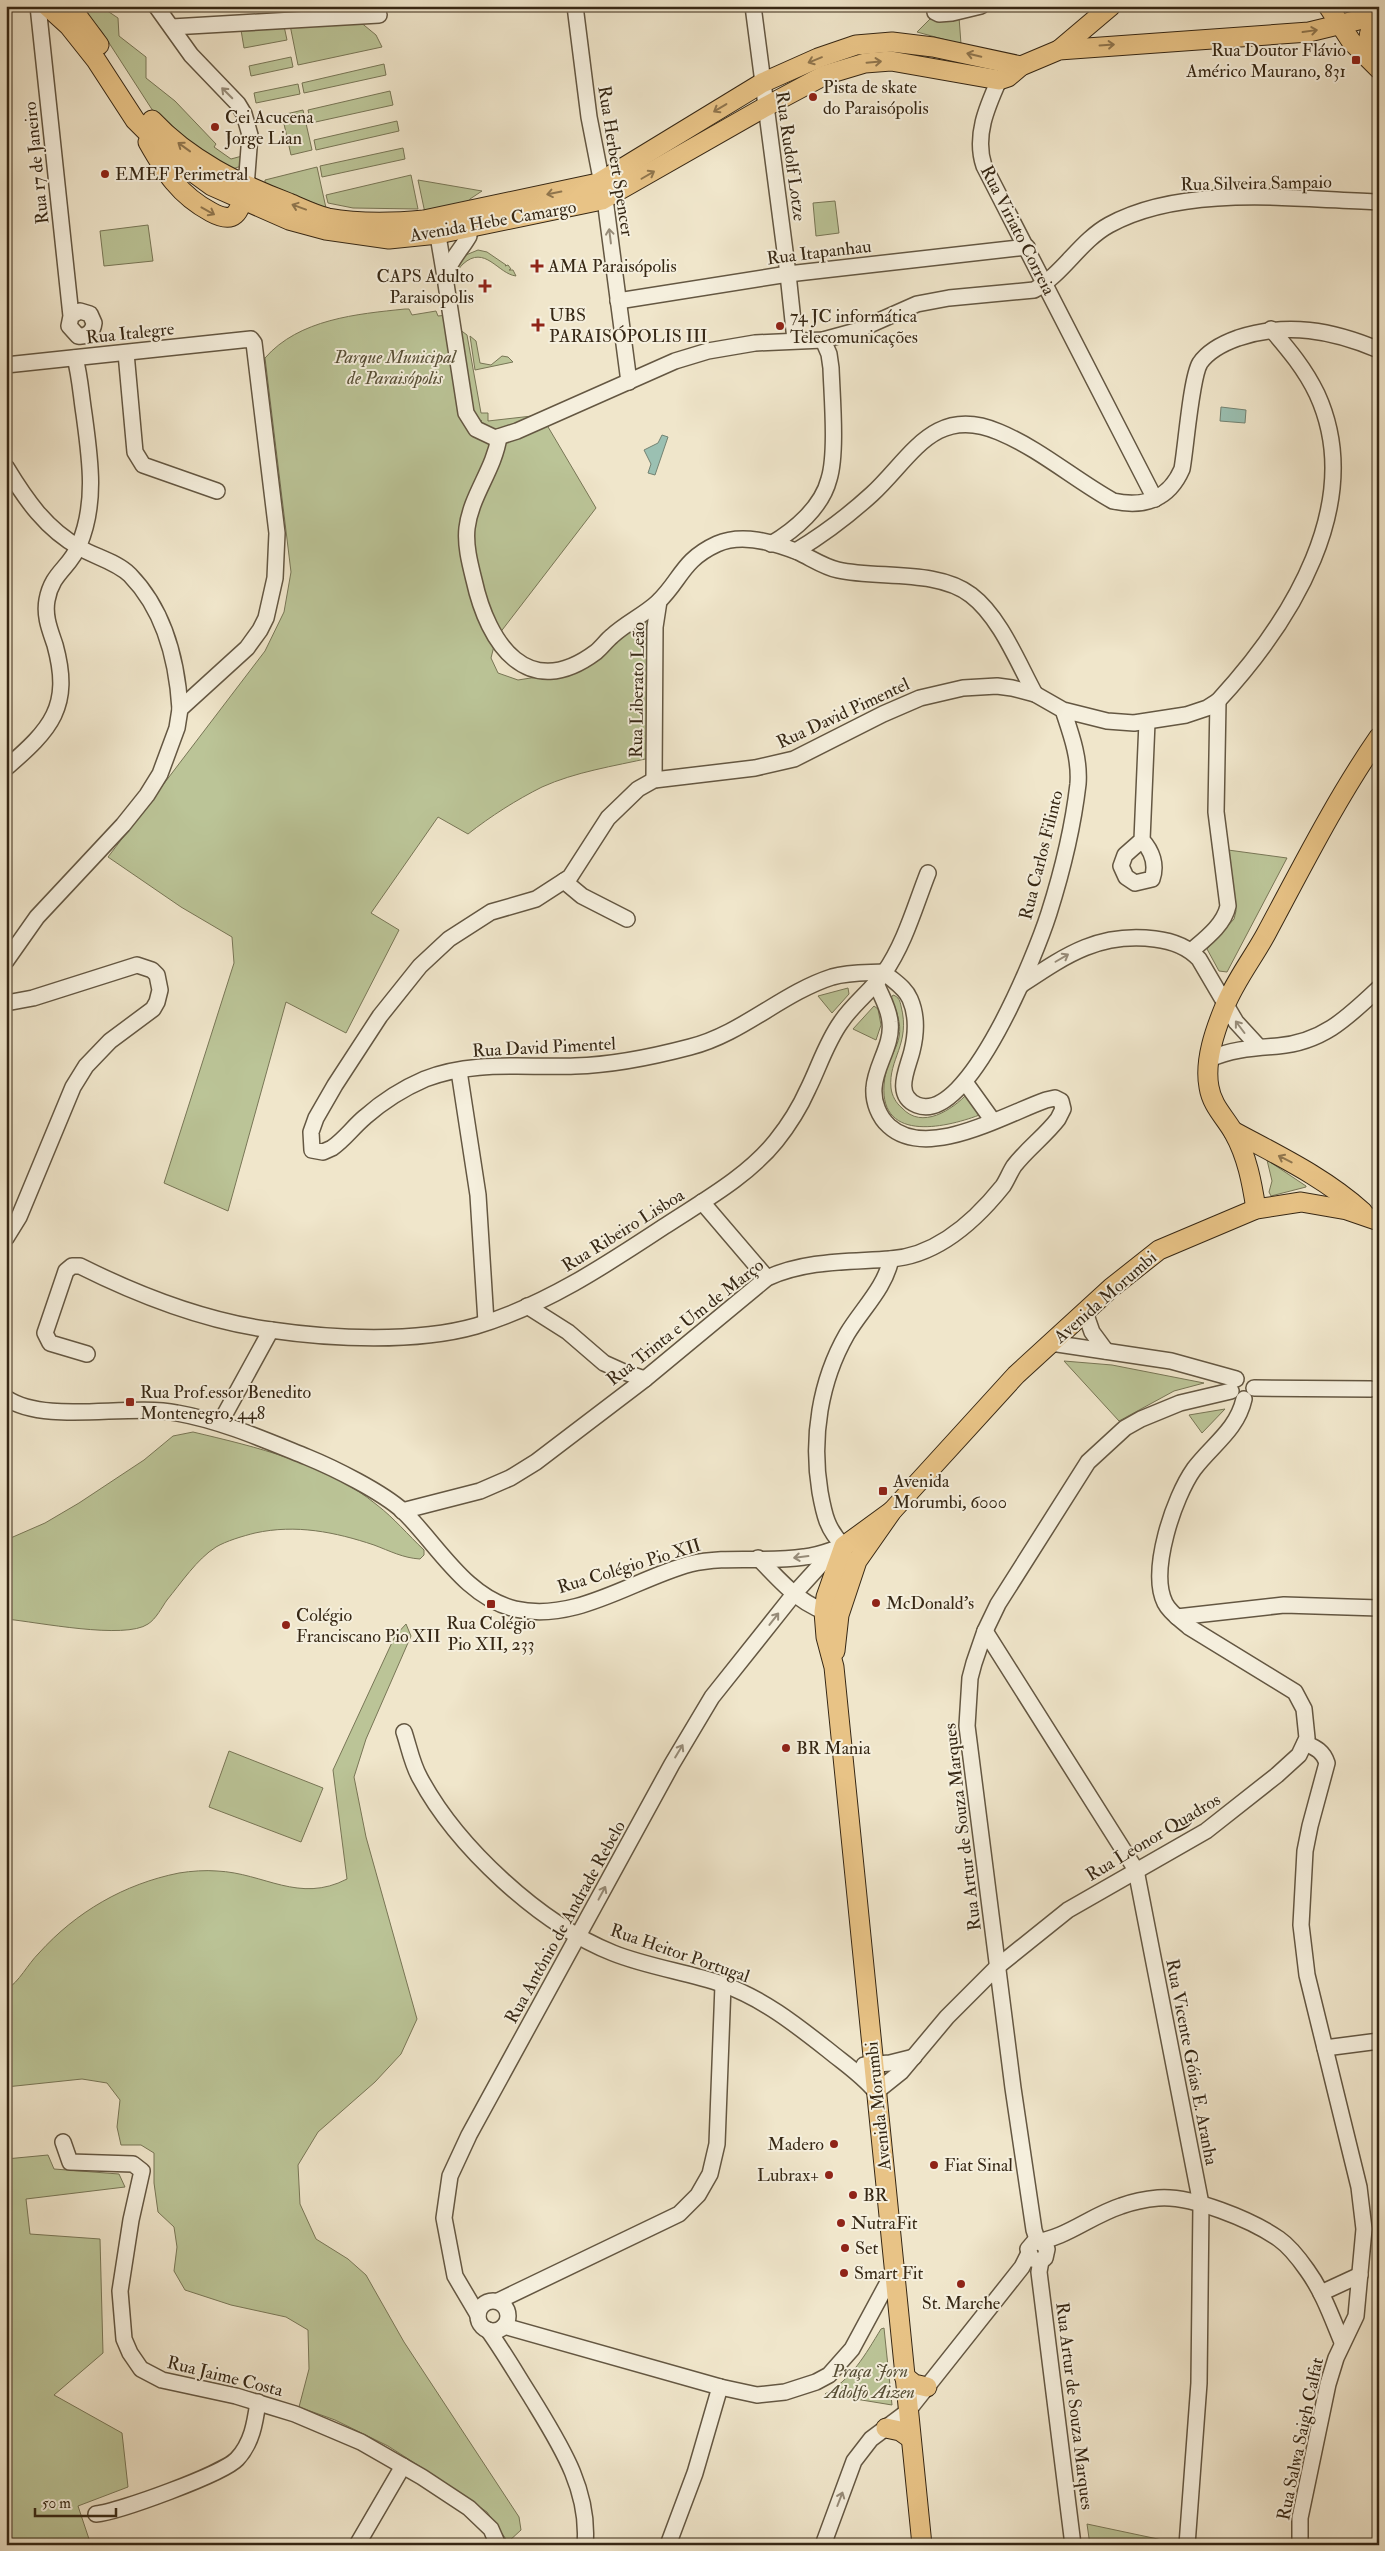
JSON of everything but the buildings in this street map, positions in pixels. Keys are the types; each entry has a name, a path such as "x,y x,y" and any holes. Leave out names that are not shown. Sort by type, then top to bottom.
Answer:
{"main road":[{"path":"47,6 69,26 96,60 135,120 166,174 178,188 195,203 220,217 229,219 236,213 244,194"},
{"name":"Avenida Hebe Camargo","path":"70,6 93,37 139,107 163,132 216,170 244,194 327,218 368,223 437,226 603,190 825,75 865,63 891,61 999,80"},
{"path":"999,80 1008,77 1021,66 1059,50 1111,6"},
{"path":"1328,6 1339,26 1377,67"},
{"path":"1059,50 1309,32 1379,15"},
{"path":"1377,67 1368,36 1379,15"},
{"name":"Avenida Hebe Camargo","path":"603,190 762,83 818,58 856,46 892,42 933,46 1021,66"},
{"path":"1256,1209 1244,1159 1233,1131 1222,1118 1208,1087 1210,1059 1216,1030 1226,1004 1266,934 1306,855 1379,737"},
{"path":"1233,1131 1308,1170 1346,1196 1373,1219"},
{"path":"1244,1159 1252,1150 1262,1147"},
{"path":"1301,1202 1312,1195 1315,1188 1314,1181 1308,1170"},
{"name":"Avenida Morumbi","path":"922,2545 907,2412 834,1667 835,1611 857,1561 892,1510 1016,1375 1111,1288 1159,1250 1256,1209 1301,1202 1332,1206 1373,1219"},
{"name":"Avenida Morumbi","path":"844,1546 892,1510"},
{"path":"835,1611 850,1562 844,1546"},
{"path":"904,2376 914,2384 927,2387"},
{"path":"886,2428 900,2431 910,2438"}],"street":[{"name":"Rua 17 de Janeiro","path":"38,6 71,316"},
{"path":"156,6 191,55 238,104 244,114 250,135 244,194"},
{"name":"Rua Herbert Spencer","path":"575,6 588,108 603,190 629,382"},
{"name":"Rua Rudolf Lotze","path":"753,6 795,340"},
{"path":"934,6 937,14 952,13 981,6"},
{"path":"172,27 379,15"},
{"name":"Rua Viriato Correia","path":"999,80 982,121 981,152 984,166 1046,283 1108,410 1155,499"},
{"name":"Rua Silveira Sampaio","path":"499,437 675,361 708,351 755,343 823,340 856,331 917,304 949,298 1034,290 1046,283 1106,227 1143,209 1168,203 1207,199 1264,198 1379,202"},
{"path":"445,279 452,261 469,236 467,219"},
{"path":"437,226 466,413 476,429 490,437 499,437 490,471 471,508 467,530 469,557 482,610 492,631 515,661 534,671 556,672 577,664 659,602 687,563 710,548 727,540 745,539 796,551 838,570 940,581 968,593 992,616 1035,694"},
{"name":"Rua Itapanhau","path":"618,301 788,274 1027,247"},
{"path":"796,551 837,526 881,485 928,436 955,426 974,426 1001,432 1113,501 1125,504 1155,499 1168,492 1177,482 1182,469 1200,364 1217,347 1245,336 1271,329 1303,328 1328,332 1379,350"},
{"name":"Rua David Pimentel","path":"880,978 852,974 832,977 713,1039 692,1047 600,1065 546,1067 500,1065 459,1070 427,1079 409,1087 363,1118 332,1148 323,1152 312,1150 311,1132 316,1118 335,1085 380,1016 420,966 449,939 491,912 536,899 570,877 608,818 638,789 654,780 755,768 794,760 882,714 946,690 997,686 1035,694 1063,710 1134,724 1186,715 1207,708 1218,701 1273,634 1294,600 1316,554 1329,509 1331,450 1325,416 1318,396 1301,364 1271,329"},
{"name":"Rua Italegre","path":"6,365 247,338 251,339 254,343 276,521 275,578 266,618 255,638 227,668 180,709"},
{"path":"771,544 789,533 804,518 819,500 829,480 832,457 831,385 829,354 823,340"},
{"path":"126,353 135,452 138,460 143,465 217,491"},
{"path":"6,768 35,742 56,711 62,689 62,670 48,624 46,607 52,582 79,547 89,511 91,474 75,358"},
{"path":"6,467 34,511 44,521 79,547 129,574 153,604 164,627 178,676 180,709 176,728 160,774 147,795 123,825 37,918 6,961"},
{"name":"Rua Liberato Leão","path":"654,780 654,646 659,602"},
{"path":"1192,951 1219,924 1226,915 1228,906 1216,812 1218,701"},
{"name":"Rua Carlos Filinto","path":"880,978 908,994 914,1012 914,1038 904,1081 905,1095 910,1102 927,1108 942,1103 965,1082 991,1041 1021,985 1036,951 1058,880 1078,784 1078,759 1063,710"},
{"path":"1142,840 1147,722"},
{"name":"Rua Ribeiro Lisboa","path":"87,1354 50,1343 45,1334 66,1271 72,1266 80,1266 155,1299 208,1318 298,1334 434,1335 486,1322 527,1306 575,1282 702,1202 749,1168 776,1141 808,1090 823,1054 841,1021 880,978 903,939 928,873"},
{"path":"564,881 582,896 627,919"},
{"path":"1021,985 1084,946 1116,938 1138,937 1175,943 1192,951 1240,1029 1259,1047"},
{"path":"6,1003 33,998 137,965 152,970 157,975 160,990 153,1009 110,1041 86,1066 73,1087 19,1217 6,1238"},
{"name":"Rua Trinta e Um de Março","path":"402,1510 480,1491 510,1478 536,1462 645,1379 767,1278 781,1272 824,1263 891,1259 926,1250 946,1240 961,1229 1003,1185 1014,1166 1046,1135 1058,1119 1062,1105 1059,1099 1046,1100 974,1129 923,1139 904,1136 887,1124 877,1108 874,1088 888,1042 890,1021 880,978"},
{"path":"1210,1059 1232,1051 1296,1043 1322,1035 1334,1028 1376,994"},
{"path":"459,1070 478,1195 486,1322"},
{"path":"965,1082 993,1121"},
{"path":"702,1202 767,1278"},
{"path":"844,1546 829,1530 825,1520 817,1471 817,1424 831,1366 848,1334 886,1277 891,1259"},
{"path":"527,1306 568,1332 604,1363 645,1379"},
{"path":"1085,1312 1092,1332 1106,1351"},
{"path":"220,1423 271,1330"},
{"path":"1052,1344 1171,1361 1233,1385"},
{"path":"1233,1385 1246,1377 1251,1381 1249,1393 1234,1425 1195,1468 1170,1518 1163,1552 1162,1593 1166,1604 1177,1617 1203,1636 1295,1692 1304,1709 1307,1720 1308,1738 1305,1743"},
{"path":"1233,1385 1235,1397 1249,1393 1371,1389"},
{"name":"Rua Artur de Souza Marques","path":"1073,2545 967,1726 970,1678 985,1631 998,1604 1088,1462 1125,1428 1141,1419 1233,1385"},
{"name":"Rua Colégio Pio XII","path":"6,1398 16,1405 38,1411 149,1410 176,1413 220,1423 310,1458 364,1486 402,1510 445,1559 479,1592 496,1602 515,1609 561,1609 589,1603 690,1564 714,1559 804,1557 844,1546"},
{"name":"Rua Antônio de Andrade Rebelo","path":"844,1546 824,1561 794,1594 712,1697 672,1764 469,2135 450,2176 444,2218 455,2276 465,2293 496,2320 527,2331 720,2387 757,2395 785,2392 816,2382 829,2375 852,2349 894,2271"},
{"path":"758,1558 804,1602 835,1611"},
{"path":"1177,1617 1284,1605 1379,1608"},
{"name":"Rua Vicente Góias E. Aranha","path":"985,1631 1136,1870 1200,2204 1199,2383 1187,2545"},
{"name":"Rua Heitor Portugal","path":"404,1732 419,1777 433,1800 472,1849 532,1905 558,1925 614,1953 723,1985 765,2004 846,2063 876,2092"},
{"name":"Rua Leonor Quadros","path":"876,2092 896,2077 946,2018 997,1967 1068,1910 1206,1831 1257,1793 1299,1755 1305,1743"},
{"name":"Rua Salwa Saigh Calfat","path":"1300,2545 1300,2518 1328,2384 1342,2342 1349,2333 1356,2316 1364,2229 1359,2187 1307,1975 1302,1925 1302,1894 1310,1826 1327,1763 1324,1755 1305,1743"},
{"path":"585,2545 586,2525 577,2481 496,2320 519,2292 679,2214 698,2195 710,2174 717,2144 723,1985"},
{"path":"1325,2048 1379,2042"},
{"path":"846,2063 874,2065 914,2057"},
{"name":"Rua Jaime Costa","path":"63,2142 70,2162 132,2164 142,2172 130,2220 120,2291 124,2339 130,2354 141,2369 162,2380 258,2402 332,2429 403,2466 484,2520 492,2529 498,2545"},
{"path":"823,2545 854,2461 871,2439 907,2412 1035,2253 1092,2217 1122,2205 1159,2198 1200,2204 1238,2217 1280,2240 1307,2269 1321,2293 1342,2342"},
{"path":"1321,2293 1360,2276"},
{"path":"668,2545 695,2474 720,2387"},
{"path":"96,2514 128,2506 206,2477 229,2466 247,2446 256,2421 258,2402"},
{"path":"356,2545 403,2466"}],"green space":[{"path":"81,6 100,6 118,18 119,36 146,57 146,78 175,101 216,144 214,147 231,159 242,156 241,166 233,169 197,149 167,121 162,125 102,32"},
{"path":"959,17 961,44 917,32 930,19"},
{"path":"359,21 376,35 382,47 298,65 290,25"},
{"path":"284,26 287,40 244,48 241,30"},
{"path":"291,57 293,67 251,76 249,66"},
{"path":"384,64 386,75 304,93 302,83"},
{"path":"298,84 300,94 256,103 254,93"},
{"path":"390,91 393,105 311,123 308,110"},
{"path":"303,110 312,150 291,155 282,115"},
{"path":"397,121 399,131 316,150 314,140"},
{"path":"403,148 405,159 322,177 320,166"},
{"path":"317,167 326,208 265,183 265,180"},
{"path":"411,175 418,209 353,208 328,203 326,195"},
{"path":"418,180 482,191 470,199 468,203 425,213"},
{"path":"835,201 839,233 816,236 813,203"},
{"path":"148,225 153,261 104,266 100,231"},
{"path":"478,250 487,252 505,266 508,265 511,269 509,270 513,270 516,276 509,274 485,258 478,257 463,264 457,272 454,289 452,278 461,257"},
{"name":"Parque Municipal de Paraisópolis","path":"409,309 412,315 436,311 438,316 448,315 469,423 482,421 476,419 474,415 459,329 467,335 481,413 488,413 488,421 541,415 596,508 496,638 491,658 498,673 518,680 556,674 641,618 650,618 650,758 581,773 542,787 504,809 468,834 438,817 371,913 399,930 346,1033 286,1002 228,1211 164,1183 234,963 232,937 181,907 108,857 265,651 284,612 291,572 265,358 294,335 312,327 349,316"},
{"path":"470,336 476,341 480,363 491,365 502,356 508,357 513,362 475,370"},
{"path":"1228,850 1287,858 1227,972 1219,971 1207,949 1234,919 1236,911"},
{"path":"848,988 849,994 832,1013 818,996"},
{"path":"893,995 900,1001 903,1019 901,1041 891,1078 891,1088 896,1102 910,1114 927,1117 936,1115 954,1106 968,1093 982,1114 935,1126 905,1124 893,1116 886,1104 884,1085 889,1061 897,1044 900,1026 891,998"},
{"path":"874,1006 878,1009 881,1025 876,1040 853,1029"},
{"path":"1267,1160 1306,1187 1271,1196 1269,1192 1272,1181"},
{"path":"1064,1361 1112,1365 1204,1383 1174,1391 1119,1421"},
{"path":"1225,1409 1202,1433 1189,1415"},
{"path":"193,1432 290,1458 336,1478 357,1490 383,1510 424,1550 424,1555 420,1559 408,1557 359,1540 330,1533 300,1529 270,1530 235,1539 209,1552 167,1600 154,1619 137,1629 80,1629 6,1619 6,1540 45,1523 79,1503 144,1460 173,1436"},
{"path":"406,1624 411,1636 366,1739 354,1777 366,1837 417,2019 401,2054 375,2082 318,2132 298,2165 300,2204 316,2239 348,2259 366,2275 404,2342 519,2517 521,2530 508,2542 487,2512 424,2469 388,2446 335,2420 299,2407 309,2369 308,2330 286,2317 231,2305 185,2290 174,2271 177,2247 174,2227 158,2212 154,2183 154,2153 141,2145 121,2145 117,2127 120,2100 107,2083 82,2079 6,2087 6,1990 53,1938 102,1902 139,1884 193,1871 234,1873 282,1885 313,1889 330,1886 347,1879 333,1770 395,1636"},
{"path":"229,1751 323,1788 301,1842 209,1807"},
{"path":"48,2155 54,2169 119,2174 125,2187 26,2199 30,2234 100,2239 103,2353 54,2395 122,2433 128,2487 78,2506 91,2545 6,2545 6,2159"},
{"name":"Praça Jorn Adolfo Aizen","path":"884,2328 892,2405 825,2394 835,2388 850,2374 881,2329"},
{"path":"1087,2524 1172,2542 1172,2545 1090,2545"}],"shaded area":[{"path":"1221,407 1246,410 1245,423 1220,421"},
{"path":"662,435 668,437 655,475 648,473 651,464 644,450 658,443"}],"place":[{"name":"Rua Doutor Flávio Américo Maurano, 831","path":"1356,60"},
{"name":"Pista de skate do Paraisópolis","path":"813,97"},
{"name":"Cei Acucena Jorge Lian","path":"215,127"},
{"name":"EMEF Perimetral","path":"105,174"},
{"name":"AMA Paraisópolis","path":"537,266"},
{"name":"CAPS Adulto Paraisopolis","path":"485,286"},
{"name":"UBS PARAISÓPOLIS III","path":"538,325"},
{"name":"74 JC informática Telecomunicações","path":"780,326"},
{"name":"Rua Prof.essor Benedito Montenegro, 448","path":"130,1402"},
{"name":"Avenida Morumbi, 6000","path":"883,1491"},
{"name":"McDonald's","path":"876,1603"},
{"name":"Rua Colégio Pio XII, 233","path":"491,1604"},
{"name":"Colégio Franciscano Pio XII","path":"286,1625"},
{"name":"BR Mania","path":"786,1748"},
{"name":"Madero","path":"834,2144"},
{"name":"Fiat Sinal","path":"934,2165"},
{"name":"Lubrax+","path":"829,2175"},
{"name":"BR","path":"853,2195"},
{"name":"NutraFit","path":"841,2223"},
{"name":"Set","path":"845,2248"},
{"name":"Smart Fit","path":"844,2273"},
{"name":"St. Marche","path":"961,2284"}]}
